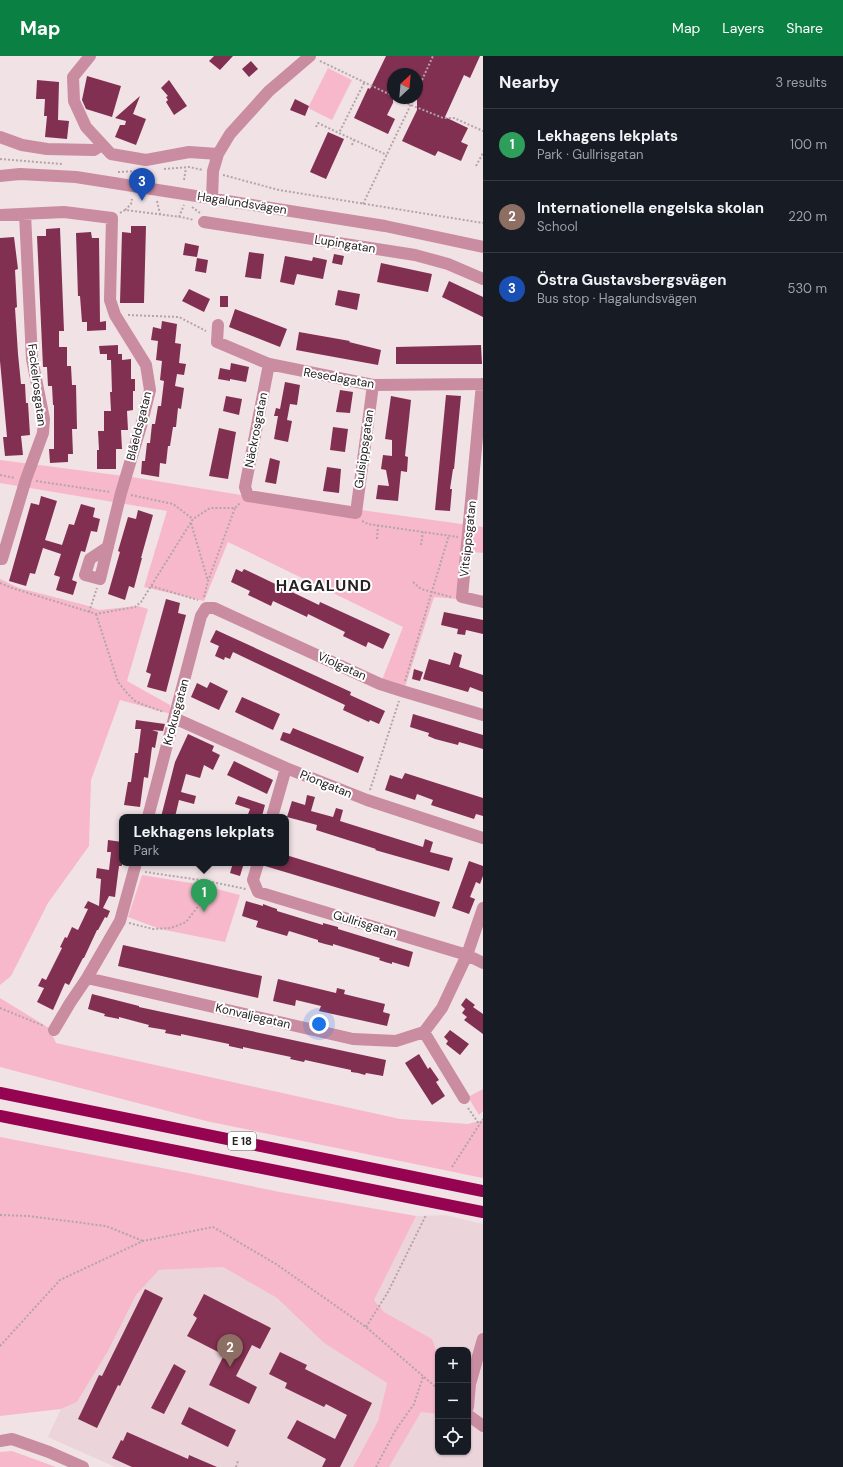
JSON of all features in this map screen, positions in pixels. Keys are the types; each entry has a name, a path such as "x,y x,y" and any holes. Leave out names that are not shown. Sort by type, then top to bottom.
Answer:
{"highway":[{"name":"E 18","path":"0,1093 483,1191"},
{"name":"E 18","path":"0,1116 483,1212"}],"street":[{"path":"90,56 73,77 74,101 86,127 111,154 146,160 189,152 218,154"},
{"path":"212,199 213,171 218,154 230,134 269,91 310,56"},
{"path":"0,137 22,145 47,149 94,150 102,145"},
{"name":"Hagalundsvägen","path":"0,176 20,174 76,177 385,226 483,247"},
{"path":"0,215 64,212 112,218"},
{"name":"Fackelrosgatan","path":"0,559 2,560 26,479 43,433 44,419 32,359 26,214"},
{"name":"Blåeldsgatan","path":"100,579 85,575 90,558 108,547 120,493 141,426 150,390 146,364 115,315 110,300 112,218"},
{"name":"Lupingatan","path":"206,222 248,224 415,255 448,264 483,280"},
{"name":"Resedagatan","path":"218,331 217,342 269,364 373,385 483,384"},
{"name":"Näckrosgatan","path":"248,496 245,487 269,364"},
{"name":"Vitsippsgatan","path":"462,597 483,384"},
{"name":"Gulsippsgatan","path":"356,513 373,385"},
{"path":"248,496 356,513"},
{"path":"0,534 13,527"},
{"path":"462,597 483,602"},
{"name":"Violgatan","path":"206,608 214,608 363,676 402,691 483,715"},
{"name":"Krokusgatan","path":"149,814 201,616 206,608"},
{"name":"Piongatan","path":"174,718 286,768 367,800 483,838"},
{"path":"273,814 286,768"},
{"path":"54,1030 87,978 120,921 135,866"},
{"path":"256,886 258,866"},
{"name":"Gullrisgatan","path":"256,886 467,955 483,963"},
{"path":"464,1098 424,1032 442,1008 467,955 483,908"},
{"name":"Konvaljegatan","path":"87,978 353,1039 396,1041 424,1032"},
{"path":"470,1383 483,1339"},
{"path":"471,1416 483,1426"},
{"path":"0,1441 12,1439 49,1452 82,1467"}],"path":[{"path":"310,56 387,93"},
{"path":"423,78 433,56"},
{"path":"340,134 364,82"},
{"path":"363,204 411,105 443,118 454,118 483,131"},
{"path":"316,127 318,123 387,155"},
{"path":"352,145 354,140"},
{"path":"476,166 483,153"},
{"path":"0,159 64,164"},
{"path":"184,180 186,168"},
{"path":"157,169 186,168 213,171 279,190 483,223"},
{"path":"118,172 142,170"},
{"path":"112,218 131,204 132,199"},
{"path":"152,201 164,201"},
{"path":"157,201 160,214"},
{"path":"179,216 185,204 182,203"},
{"path":"191,206 206,222"},
{"path":"124,210 179,216 206,222"},
{"path":"115,315 179,317 218,331"},
{"path":"0,475 150,498 173,504 193,519"},
{"path":"151,586 202,602 208,581 235,508 248,496"},
{"path":"0,583 96,614 135,607 141,602 193,519 210,508 235,508"},
{"path":"356,513 359,520 378,525 468,539"},
{"path":"191,523 208,581"},
{"path":"377,539 378,525"},
{"path":"421,545 423,532"},
{"path":"367,800 402,691 449,535"},
{"path":"89,612 100,579"},
{"path":"413,582 421,589 458,598 462,597"},
{"path":"96,614 118,682 135,701 144,706 169,713 174,718"},
{"path":"135,866 207,881 256,886"},
{"path":"120,921 153,929 171,928 186,922 203,900 207,881"},
{"path":"0,1008 54,1030"},
{"path":"464,1098 463,1100 479,1124"},
{"path":"452,1167 483,1119"},
{"path":"0,1214 106,1226 144,1241"},
{"path":"366,1327 388,1292 426,1215"},
{"path":"0,1346 60,1280 144,1241 213,1227 276,1264 366,1327 435,1386"},
{"path":"376,1467 395,1431 414,1404 423,1376"},
{"path":"236,1467 238,1462"}],"shaded area":[{"path":"328,68 352,80 332,120 308,108"},
{"path":"0,460 132,477 241,495 483,527 483,553 463,551 456,599 434,597 405,687 382,680 403,627 228,542 204,601 144,587 167,511 0,483"},
{"path":"0,579 19,588 99,610 138,606 148,609 127,681 170,705 171,714 120,700 91,780 89,846 48,903 11,976 0,985"},
{"path":"142,875 197,884 240,895 225,942 160,929 128,917"},
{"path":"0,998 49,1028 56,1043 400,1119 468,1124 483,1120 483,1178 206,1121 0,1067"},
{"path":"483,1089 483,1111 479,1115 468,1097"},
{"path":"0,1137 280,1192 416,1216 374,1300 384,1312 432,1339 435,1348 435,1414 421,1412 389,1467 353,1467 378,1421 387,1383 324,1343 277,1298 223,1267 159,1270 136,1295 108,1351 77,1402 61,1409 0,1416"},
{"path":"445,1215 483,1224 483,1467 389,1467 421,1411 435,1413 435,1455 471,1455 471,1347 435,1347 435,1349 431,1339 384,1312 374,1300 416,1216"},
{"path":"223,1267 277,1298 324,1343 387,1383 378,1421 353,1467 115,1467 48,1437 61,1409 77,1402 108,1351 136,1295 159,1270"},
{"path":"12,1451 56,1467 0,1467 0,1452"}],"building":[{"path":"214,56 233,56 220,70 209,61"},
{"path":"386,56 480,56 470,78 464,75 445,117 468,128 461,142 468,145 461,161 438,151 435,156 402,141 417,110 417,104 423,104 423,68 387,68 387,104 392,104 387,115 395,119 388,134 354,118 368,88 370,89"},
{"path":"251,61 258,69 249,77 242,69"},
{"path":"87,76 121,86 112,117 86,109 82,100"},
{"path":"37,80 59,82 58,120 69,121 67,139 45,137 47,116 44,116 45,99 36,99"},
{"path":"169,80 187,106 174,115 166,102 168,100 166,97 168,96 161,88"},
{"path":"140,96 133,114 146,119 136,145 115,137 120,125 125,125 126,121 115,118"},
{"path":"295,99 309,106 305,116 290,110"},
{"path":"328,132 344,139 326,179 310,172"},
{"path":"131,226 146,226 144,303 120,303 122,232 131,233"},
{"path":"60,228 64,331 59,331 59,347 67,347 67,366 71,366 72,385 76,385 77,429 72,429 73,454 68,454 68,462 50,463 49,449 54,449 54,405 52,386 48,386 47,367 43,367 37,236 46,236 46,229"},
{"path":"91,232 92,238 99,238 100,322 106,321 106,330 87,331 87,322 82,322 80,296 78,296 76,233"},
{"path":"14,237 18,269 15,270 17,307 15,308 18,354 21,384 25,384 26,403 28,403 30,435 21,436 23,455 5,456 3,437 7,437 0,361 0,238"},
{"path":"185,243 199,246 197,257 183,255"},
{"path":"249,252 264,254 261,279 245,277"},
{"path":"334,254 344,256 342,265 332,263"},
{"path":"285,256 312,261 313,257 327,260 323,279 297,274 294,285 280,282"},
{"path":"197,258 208,260 206,273 195,271"},
{"path":"381,263 432,274 428,292 377,282"},
{"path":"449,281 483,297 483,317 442,297"},
{"path":"189,289 210,299 204,312 182,301"},
{"path":"338,290 360,294 357,310 335,305"},
{"path":"220,296 228,296 228,307 220,307"},
{"path":"235,309 287,329 280,347 229,327"},
{"path":"162,321 177,324 175,343 181,344 179,363 186,364 184,375 177,374 175,386 184,388 181,409 178,408 176,427 173,427 170,446 168,446 166,464 160,463 159,477 141,474 142,461 145,461 147,443 150,443 152,424 155,424 158,406 161,406 164,381 160,380 162,361 156,360 158,341 151,340 153,327 161,329"},
{"path":"299,332 350,341 349,342 381,350 378,365 296,350"},
{"path":"118,345 118,354 122,354 122,360 131,359 131,379 135,379 135,391 133,391 133,410 127,411 128,430 121,430 122,449 116,449 116,469 97,469 97,450 99,450 98,431 104,431 104,411 111,411 110,392 112,392 111,360 107,360 107,354 100,354 99,346"},
{"path":"481,345 482,364 396,364 396,347"},
{"path":"231,363 249,367 246,382 230,379 230,381 218,379 220,368 230,370"},
{"path":"285,382 300,385 297,405 290,404 287,420 292,421 288,442 274,439 278,416 274,416 276,408 280,409"},
{"path":"340,390 353,392 350,413 336,412"},
{"path":"446,395 461,396 454,469 450,489 452,489 450,511 435,510"},
{"path":"226,396 242,399 239,415 223,411"},
{"path":"391,396 411,400 405,456 408,457 407,472 401,471 398,501 376,499 378,485 389,486 386,470 381,469 383,455 392,456 392,440 385,439"},
{"path":"333,427 348,429 345,452 330,450"},
{"path":"219,428 236,432 228,479 209,476"},
{"path":"270,458 280,461 276,484 265,482"},
{"path":"327,467 341,469 339,493 323,491"},
{"path":"41,496 57,501 45,540 62,545 69,524 74,525 81,504 95,508 93,517 100,519 97,532 91,531 85,552 81,551 72,580 77,582 73,595 56,590 60,577 54,575 61,554 43,548 35,574 30,573 26,586 9,581 31,503 39,505"},
{"path":"138,510 153,515 134,588 129,586 125,600 108,594 128,517 136,519"},
{"path":"236,569 242,572 244,569 319,605 320,602 390,634 383,649 368,642 366,647 343,636 345,632 308,614 307,617 273,601 271,606 248,595 250,591 231,582"},
{"path":"166,599 180,603 178,613 186,615 166,692 147,687 151,674 146,672"},
{"path":"444,612 483,620 483,634 466,630 465,635 457,634 458,629 441,625"},
{"path":"216,630 351,692 350,695 385,711 379,724 370,720 369,722 343,710 345,705 233,652 230,659 225,657 224,660 215,656 219,646 210,642"},
{"path":"454,652 462,655 459,667 483,675 483,692 470,687 468,692 423,679 429,659 450,665"},
{"path":"414,669 423,672 420,681 412,679"},
{"path":"210,682 228,691 219,710 191,697 197,683 207,688"},
{"path":"242,697 280,714 273,730 235,712"},
{"path":"413,714 483,735 483,749 459,742 458,745 435,739 428,736 429,733 410,727"},
{"path":"136,720 165,724 163,731 152,730 158,732 155,748 152,747 148,778 144,777 140,807 124,805 128,782 131,782 135,753 138,753 141,729 135,729"},
{"path":"293,728 364,757 358,773 280,740 283,732 290,734"},
{"path":"188,734 214,746 212,751 220,755 213,770 204,765 200,778 186,774 181,792 196,796 194,804 179,800 176,814 162,814 175,762"},
{"path":"234,761 273,780 267,794 227,775"},
{"path":"405,773 483,798 483,816 476,814 474,819 431,805 433,800 417,794 415,800 385,790 390,775 402,779"},
{"path":"307,795 315,797 311,811 333,817 336,808 343,810 340,821 423,847 425,839 433,842 430,852 453,858 449,871 375,850 376,849 316,830 317,825 289,818 288,814 292,801 305,805"},
{"path":"238,796 265,805 263,814 248,814 250,809 235,804"},
{"path":"108,840 119,842 119,866 115,897 109,896 103,908 110,911 107,918 105,917 97,930 69,985 65,983 53,1010 37,1002 44,988 38,986 42,978 46,980 62,948 60,947 65,937 67,938 72,927 78,930 88,909 84,908 88,901 99,906 101,879 96,878 97,868 109,870 111,852 107,852"},
{"path":"289,856 440,902 435,917 265,866 289,866"},
{"path":"469,861 483,866 483,876 480,884 476,882 470,897 475,899 469,914 452,908"},
{"path":"232,866 243,866 240,876 230,873"},
{"path":"246,901 263,906 263,904 277,909 277,911 323,925 323,923 338,927 338,929 413,952 409,967 392,962 392,964 385,962 379,960 380,958 333,944 333,946 318,942 318,940 289,931 287,936 256,927 258,921 242,916"},
{"path":"123,945 262,976 258,998 118,966"},
{"path":"278,979 336,993 337,988 345,990 344,994 385,1004 383,1012 390,1014 387,1026 319,1011 321,1006 296,1000 295,1006 273,1001"},
{"path":"92,994 139,1007 386,1060 383,1076 366,1073 365,1075 351,1072 351,1070 305,1060 304,1062 290,1059 291,1057 243,1047 243,1049 229,1046 229,1044 181,1034 181,1036 165,1033 166,1030 148,1027 149,1025 119,1017 119,1019 104,1016 105,1014 88,1009"},
{"path":"466,998 475,1005 473,1007 483,1014 483,1034 464,1020 467,1017 462,1013 465,1009 461,1005"},
{"path":"450,1030 469,1044 460,1055 446,1044 448,1041 444,1037"},
{"path":"419,1054 428,1069 430,1067 439,1080 436,1082 445,1096 432,1105 405,1063"},
{"path":"145,1289 163,1298 120,1386 118,1385 97,1428 78,1419 99,1375 102,1376"},
{"path":"204,1294 271,1328 260,1349 252,1345 236,1376 257,1387 249,1404 209,1385 224,1355 187,1336 197,1318 193,1315"},
{"path":"280,1352 307,1365 305,1369 372,1403 340,1467 322,1467 326,1459 287,1438 297,1420 335,1439 347,1415 326,1404 324,1407 285,1388 287,1383 269,1374"},
{"path":"174,1364 186,1371 164,1414 151,1408"},
{"path":"189,1407 236,1430 228,1447 181,1424"},
{"path":"127,1432 188,1459 189,1455 217,1467 132,1467 112,1458"}],"place":[{"name":"Östra Gustavsbergsvägen","path":"142,201"},
{"name":"Lekhagens lekplats","path":"204,912"},
{"name":"Internationella engelska skolan","path":"230,1367"}],"district":[{"name":"HAGALUND","path":"324,585"}]}
